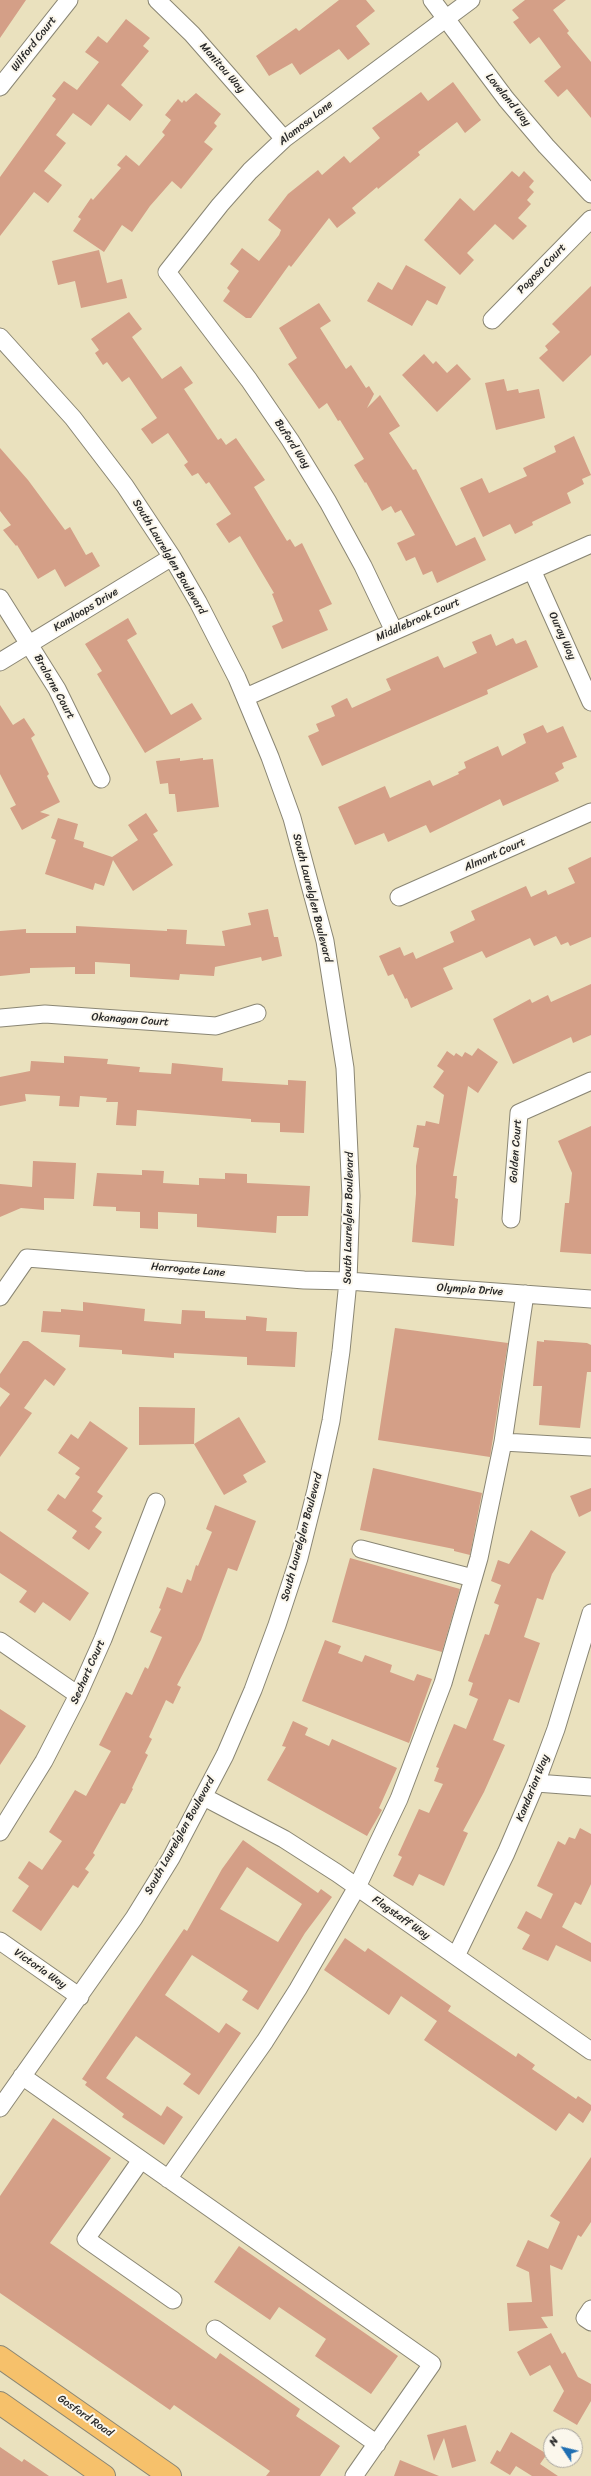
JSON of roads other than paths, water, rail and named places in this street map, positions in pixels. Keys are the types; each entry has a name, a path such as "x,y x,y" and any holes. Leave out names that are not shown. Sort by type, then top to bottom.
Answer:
{"main road":[{"name":"Gosford Road","path":"0,2357 170,2476"},
{"path":"0,2403 104,2476"}],"street":[{"name":"Wilford Court","path":"0,87 69,0"},
{"name":"Manitou Way","path":"157,0 192,34 284,139"},
{"name":"Loveland Way","path":"432,0 506,99 546,146 591,194"},
{"name":"Alamosa Lane","path":"167,272 220,205 250,171 284,139 471,0"},
{"name":"Pagosa Court","path":"492,320 591,219"},
{"name":"Buford Way","path":"167,272 249,380 290,440 328,502 363,566 394,631"},
{"name":"South Laurelglen Boulevard","path":"0,337 78,424 125,486 172,557 198,602 246,697 292,818 322,930 336,1004 345,1068 351,1196 348,1281 341,1351 331,1421 299,1558 277,1625 253,1690 204,1797 171,1858 134,1918 80,1997 1,2105"},
{"name":"Middlebrook Court","path":"246,697 591,544"},
{"name":"Kamloops Drive","path":"0,662 172,557"},
{"name":"Ouray Way","path":"532,570 591,702"},
{"name":"Bralorne Court","path":"0,598 30,644 56,689 101,779"},
{"name":"Almont Court","path":"399,897 591,812"},
{"name":"Okanagan Court","path":"0,1018 45,1014 216,1026 257,1013"},
{"name":"Golden Court","path":"511,1219 519,1113 591,1081"},
{"name":"Harrogate Lane","path":"0,1297 27,1258 304,1280 348,1281"},
{"name":"Olympia Drive","path":"348,1281 591,1298"},
{"path":"168,2179 269,2035 357,1887 399,1799 443,1683 473,1578 503,1442 525,1294"},
{"path":"503,1442 591,1447"},
{"name":"Sechart Court","path":"0,1832 44,1761 78,1695 103,1639 156,1502"},
{"path":"361,1550 473,1578"},
{"name":"Kandarian Way","path":"456,1956 506,1853 536,1783 556,1729 591,1613"},
{"path":"0,1641 78,1695"},
{"path":"536,1783 591,1787"},
{"name":"Flagstaff Way","path":"204,1797 284,1839 357,1887 591,2051"},
{"name":"Victoria Way","path":"0,1941 80,1997"},
{"path":"22,2076 432,2364 354,2476"},
{"path":"141,2160 86,2239 173,2300"},
{"path":"215,2330 377,2444"}]}
